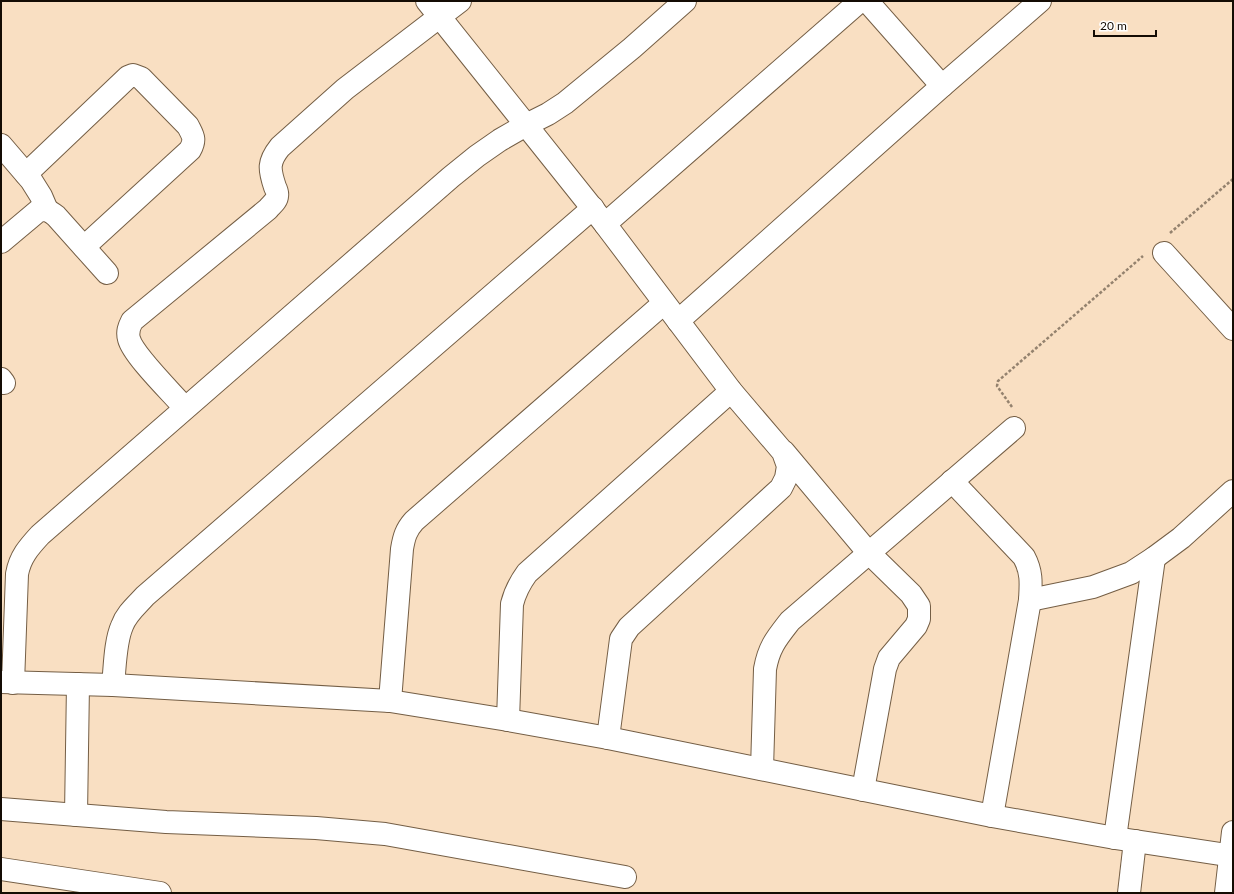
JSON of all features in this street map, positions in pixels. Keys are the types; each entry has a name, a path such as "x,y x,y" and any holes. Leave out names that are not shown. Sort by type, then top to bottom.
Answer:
{"street":[{"path":"184,407 136,352 129,340 128,331 132,321 268,209 276,200 277,194 271,175 270,166 273,156 280,148 434,9 460,1"},
{"path":"685,1 632,48 565,103 500,140 451,177 184,407 40,535 26,550 19,563 7,683 113,685 390,701 608,738 992,816 1125,840 1232,856"},
{"path":"113,685 119,637 122,626 128,614 145,596 599,216 860,1"},
{"path":"867,1 942,86"},
{"path":"678,321 942,86 1040,1"},
{"path":"434,9 599,216 731,391 867,551 911,594 920,606 919,619 916,626 889,658 885,669 863,790"},
{"path":"26,174 128,77 133,76 141,78 188,126 193,135 194,143 190,150 84,247"},
{"path":"1,145 37,188 47,210 56,216 107,273"},
{"path":"1,242 38,211 47,210"},
{"path":"1160,246 1233,329"},
{"path":"390,701 402,549 404,536 408,528 664,303"},
{"path":"508,720 512,604 515,592 520,583 527,573 731,391"},
{"path":"762,769 764,669 774,641 790,621 1014,428"},
{"path":"608,738 621,639 629,627 781,488 786,478 788,466 783,452"},
{"path":"952,481 1024,557 1029,568 1031,582 1030,600 992,816"},
{"path":"1030,600 1093,588 1131,573 1181,538 1233,491"},
{"path":"1128,893 1125,840 1154,558"},
{"path":"76,815 78,684"},
{"path":"1,809 166,822 316,828 385,834 625,877"},
{"path":"1226,893 1232,856 1233,832"},
{"path":"1,869 160,893"}],"path":[{"path":"1014,428 1018,422 1019,415 1001,393 997,386 998,381 1160,246 1233,179"}]}
